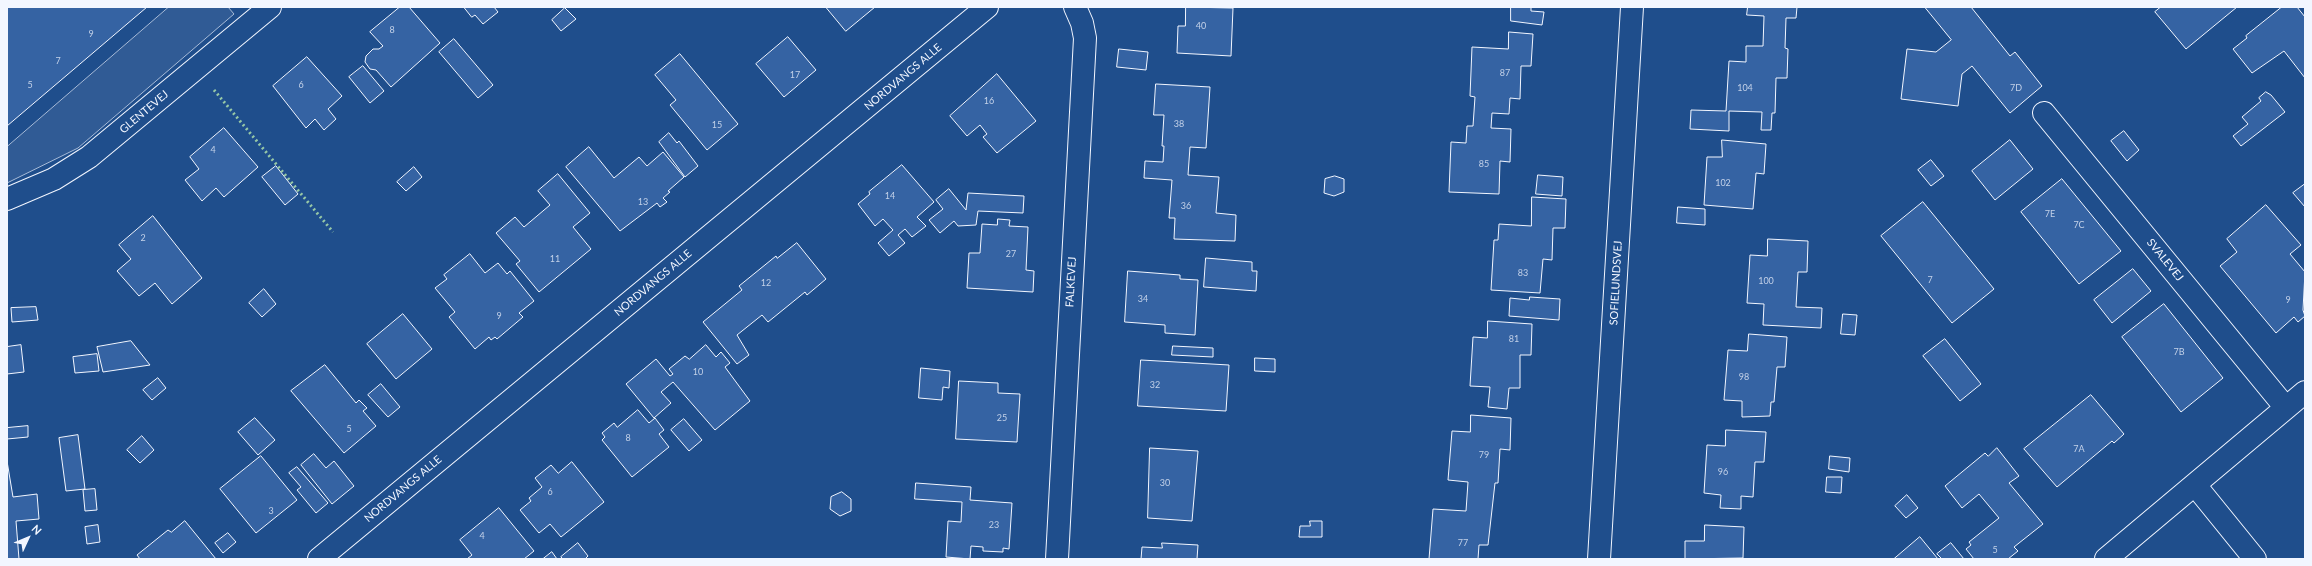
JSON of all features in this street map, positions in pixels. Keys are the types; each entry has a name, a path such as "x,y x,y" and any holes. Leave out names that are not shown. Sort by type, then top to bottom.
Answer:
{"street":[{"name":"GLENTEVEJ","path":"7,199 54,180 94,153 270,7"},
{"name":"NORDVANGS ALLE","path":"319,559 987,7"},
{"name":"FALKEVEJ","path":"1057,559 1085,38 1082,24 1075,7"},
{"name":"SOFIELUNDSVEJ","path":"1599,559 1632,7"},
{"name":"SVALEVEJ","path":"2044,113 2286,408"},
{"path":"2106,559 2305,392"},
{"path":"2195,485 2255,559"}],"shaded area":[{"path":"169,7 228,7 234,14 78,148 7,183 7,147"}],"building":[{"path":"7,7 147,7 7,126"},
{"path":"400,7 409,7 440,43 391,87 376,70 370,69 365,62 366,56 373,49 379,49 383,46 370,32"},
{"path":"464,7 494,7 498,12 483,24 475,15 472,17"},
{"path":"826,7 875,7 846,31"},
{"path":"1186,7 1233,8 1231,56 1177,53 1178,26 1185,26"},
{"path":"1511,7 1531,7 1531,11 1544,12 1542,25 1511,21"},
{"path":"1748,7 1797,7 1796,18 1786,18 1785,48 1788,49 1787,78 1776,78 1775,113 1772,113 1771,130 1761,130 1762,112 1729,111 1729,131 1690,129 1691,110 1726,111 1729,61 1746,62 1746,46 1763,46 1764,16 1747,15"},
{"path":"1925,7 1971,7 2010,56 2015,52 2042,86 2010,113 1972,66 1962,74 1958,106 1901,99 1907,49 1936,52 1951,40"},
{"path":"2161,7 2237,7 2186,49 2155,12"},
{"path":"2282,7 2297,7 2305,17 2305,78 2284,51 2252,73 2233,49 2247,38 2246,36"},
{"path":"565,8 576,19 561,31 552,20"},
{"path":"1509,32 1533,34 1531,66 1521,66 1520,99 1510,98 1509,114 1492,113 1491,128 1511,129 1510,162 1500,161 1499,194 1449,192 1451,142 1466,143 1467,126 1473,126 1475,97 1470,96 1472,47 1508,49"},
{"path":"788,37 816,70 784,97 756,64"},
{"path":"454,39 493,85 478,98 439,52"},
{"path":"1119,49 1148,52 1146,70 1117,67"},
{"path":"680,54 738,124 707,150 670,105 676,100 655,75"},
{"path":"307,57 342,96 328,109 336,119 324,130 315,119 306,128 273,86"},
{"path":"363,66 384,91 370,103 349,77"},
{"path":"997,74 1036,121 997,153 983,137 987,134 980,125 967,136 950,116"},
{"path":"1156,84 1210,87 1206,148 1190,147 1188,175 1219,177 1216,213 1236,215 1235,241 1174,239 1175,218 1169,218 1172,180 1144,178 1145,161 1163,162 1164,146 1162,146 1164,115 1154,115"},
{"path":"2266,92 2271,95 2285,112 2241,146 2233,136 2248,124 2242,117 2261,101 2259,98"},
{"path":"224,128 258,167 224,197 216,188 202,201 185,180 199,169 190,157"},
{"path":"2124,131 2139,150 2127,161 2111,141"},
{"path":"669,133 677,143 679,141 698,166 685,177 659,142"},
{"path":"1722,140 1766,144 1764,174 1756,173 1753,209 1704,205 1707,157 1722,157"},
{"path":"2010,140 2033,169 1995,200 1972,171"},
{"path":"589,147 614,178 639,157 647,166 663,152 684,177 668,191 670,192 663,198 667,202 660,207 657,203 620,231 566,167"},
{"path":"1931,160 1944,176 1931,186 1918,170"},
{"path":"902,165 934,202 917,217 926,226 912,237 905,229 898,235 905,243 889,256 878,243 893,230 883,219 875,226 858,204 870,194 869,192"},
{"path":"276,166 298,194 285,205 262,177"},
{"path":"414,167 422,177 406,191 397,182"},
{"path":"558,174 590,213 573,227 591,249 539,292 516,264 520,261 496,233 515,217 524,227 550,205 538,191"},
{"path":"1538,175 1563,177 1562,196 1536,194"},
{"path":"1335,176 1344,179 1344,192 1334,196 1324,193 1325,179"},
{"path":"2062,179 2121,251 2079,284 2021,212"},
{"path":"2305,184 2305,207 2293,193"},
{"path":"949,189 966,210 968,193 1024,196 1023,213 978,211 976,225 958,226 954,221 940,233 929,220 943,209 936,200"},
{"path":"1532,197 1566,199 1565,228 1553,228 1552,260 1543,259 1540,293 1491,290 1494,240 1498,240 1499,224 1531,226"},
{"path":"1923,202 1994,289 1952,323 1881,236"},
{"path":"2266,205 2301,245 2290,254 2305,272 2303,310 2305,316 2298,322 2294,317 2276,333 2220,266 2237,252 2227,239"},
{"path":"1678,207 1705,209 1705,225 1677,223"},
{"path":"153,216 202,278 172,304 155,283 139,296 117,271 131,259 119,245"},
{"path":"998,219 1010,220 1009,226 1028,227 1026,270 1034,271 1033,292 967,288 969,253 980,253 982,224 997,225"},
{"path":"1768,239 1808,241 1807,272 1798,272 1796,307 1822,308 1821,328 1763,325 1764,304 1747,303 1750,255 1767,256"},
{"path":"797,243 826,279 807,295 805,292 768,322 762,315 737,335 749,355 737,364 703,322 742,290 739,286 776,256 777,258"},
{"path":"470,254 485,273 498,263 507,274 510,271 534,301 519,313 523,317 497,339 495,337 491,340 489,337 475,349 449,317 455,312 435,288 447,279 444,275"},
{"path":"1206,258 1252,262 1252,271 1257,271 1256,291 1204,287"},
{"path":"2133,269 2151,291 2112,323 2094,300"},
{"path":"1128,271 1180,275 1180,279 1198,280 1195,335 1165,333 1165,325 1125,322"},
{"path":"264,289 276,304 262,317 249,303"},
{"path":"1530,297 1560,299 1559,320 1509,316 1510,298 1529,300"},
{"path":"2164,304 2223,378 2181,412 2122,337"},
{"path":"36,307 38,320 12,322 11,308"},
{"path":"403,314 432,349 396,379 367,344"},
{"path":"1843,314 1857,315 1855,335 1841,334"},
{"path":"1488,321 1532,324 1531,355 1520,355 1520,388 1509,388 1507,409 1488,407 1490,387 1470,386 1473,337 1487,338"},
{"path":"1749,334 1787,337 1785,367 1777,367 1774,402 1771,402 1770,416 1742,417 1742,401 1724,400 1728,350 1747,351"},
{"path":"1945,339 1981,384 1960,401 1923,356"},
{"path":"131,341 150,365 103,372 97,347"},
{"path":"21,345 24,372 7,374 7,347"},
{"path":"706,345 716,357 721,352 730,363 725,367 750,401 715,430 673,382 661,392 671,403 654,418 626,384 656,359 670,376 673,374 669,369 685,356 689,359"},
{"path":"1173,346 1213,348 1213,357 1172,355"},
{"path":"97,354 99,371 75,373 73,357"},
{"path":"1255,358 1275,359 1275,372 1255,371"},
{"path":"1141,360 1229,365 1226,411 1138,406"},
{"path":"325,365 356,403 359,400 367,408 363,411 376,426 344,453 291,391"},
{"path":"921,368 950,371 949,388 943,387 942,400 919,398"},
{"path":"158,378 166,388 152,400 143,390"},
{"path":"959,381 998,383 998,393 1020,394 1017,442 956,439"},
{"path":"381,384 400,407 388,417 368,395"},
{"path":"2091,395 2124,434 2114,443 2112,441 2057,487 2024,449"},
{"path":"638,410 649,423 655,418 664,430 659,434 669,447 632,477 602,440 605,437 602,433 614,423 617,427"},
{"path":"1471,415 1511,418 1510,450 1500,449 1498,483 1495,483 1488,545 1479,545 1478,559 1429,559 1433,509 1466,511 1468,482 1448,480 1452,431 1470,432"},
{"path":"255,418 275,440 258,455 238,432"},
{"path":"684,419 702,440 689,451 671,430"},
{"path":"28,426 28,437 7,439 7,428"},
{"path":"1726,430 1766,432 1764,462 1755,462 1753,497 1741,496 1741,509 1720,508 1721,495 1704,493 1707,445 1725,446"},
{"path":"78,435 85,489 66,491 59,438"},
{"path":"142,436 154,450 140,463 127,450"},
{"path":"1150,448 1198,451 1192,521 1148,518"},
{"path":"1997,448 2019,476 2009,483 2043,524 2014,547 2018,551 2008,559 1974,559 1966,549 1971,545 1969,542 1999,518 1979,494 1962,508 1945,486 1985,453 1988,456"},
{"path":"314,454 326,468 334,461 354,486 332,504 301,465"},
{"path":"261,456 297,500 256,533 220,489"},
{"path":"1830,456 1850,458 1849,472 1829,469"},
{"path":"7,461 13,497 37,494 39,519 16,521 19,559 7,559"},
{"path":"572,462 604,502 561,537 550,524 539,533 520,510 531,501 529,498 542,487 535,478 551,465 558,473"},
{"path":"297,467 328,503 316,513 297,490 301,487 289,473"},
{"path":"1827,477 1842,477 1841,493 1826,492"},
{"path":"916,483 971,487 970,500 1012,503 1009,549 1003,548 1003,552 983,551 983,547 971,546 970,559 946,557 948,521 961,522 962,502 915,499"},
{"path":"95,489 97,510 85,511 83,490"},
{"path":"842,492 851,499 851,511 840,516 830,509 831,497"},
{"path":"1907,495 1918,508 1906,518 1895,506"},
{"path":"499,508 534,551 524,559 467,559 472,555 460,540"},
{"path":"185,521 216,559 140,559 137,555 168,530 171,532"},
{"path":"1310,521 1322,521 1322,537 1299,537 1300,526 1310,526"},
{"path":"98,525 100,542 87,544 85,527"},
{"path":"1705,525 1744,527 1743,558 1685,559 1685,541 1704,541"},
{"path":"228,533 236,542 223,553 215,543"},
{"path":"1920,537 1938,559 1894,559"},
{"path":"578,543 588,556 585,559 563,559 561,557"},
{"path":"1162,543 1198,545 1197,559 1141,559 1142,547 1162,548"},
{"path":"1951,543 1964,559 1942,559 1937,554"},
{"path":"552,552 557,559 543,559"}],"hedge":[{"path":"214,90 333,232"}]}
